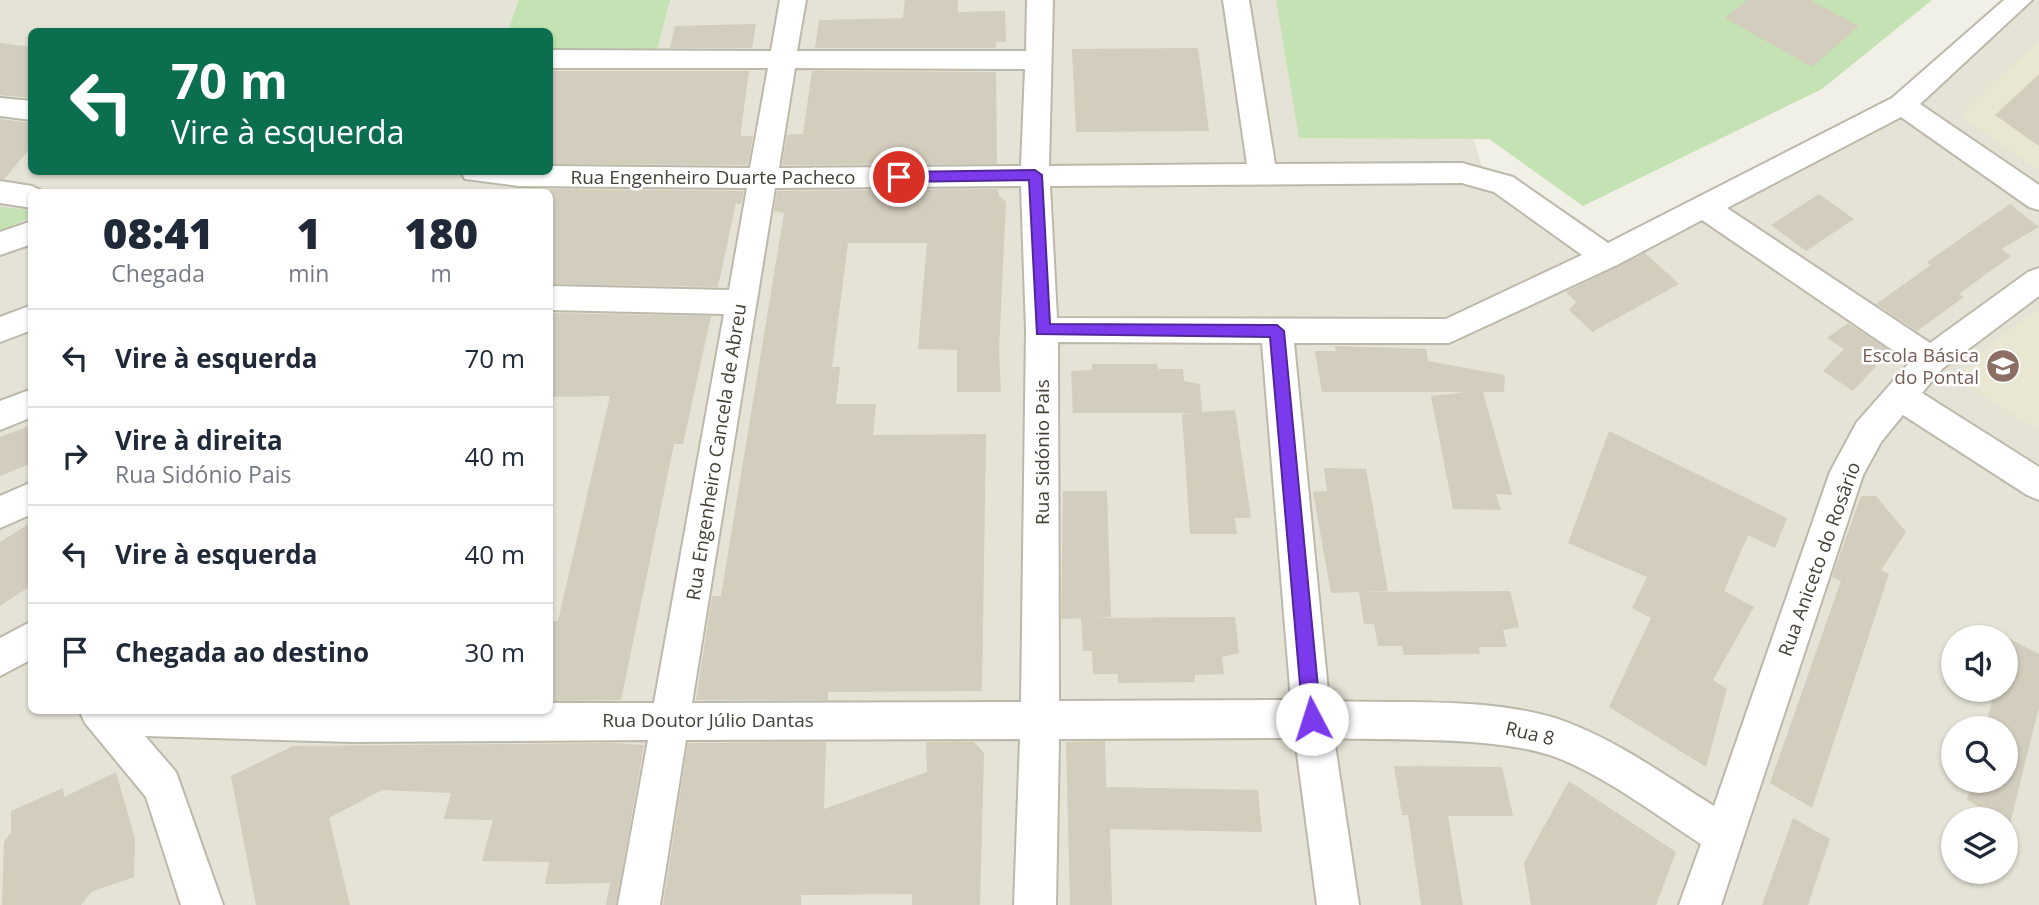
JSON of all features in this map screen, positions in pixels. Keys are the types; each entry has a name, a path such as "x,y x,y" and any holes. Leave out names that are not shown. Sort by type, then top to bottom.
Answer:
{"street":[{"name":"Rua Engenheiro Cancela de Abreu","path":"639,905 793,0"},
{"name":"Rua Sidónio Pais","path":"1035,905 1040,719 1042,330 1035,175 1040,0"},
{"path":"1236,0 1263,174"},
{"path":"1042,330 1449,331 1606,257 1902,105 2019,0"},
{"path":"553,59 1038,60"},
{"path":"1902,105 2039,199"},
{"path":"0,107 28,110"},
{"name":"Rua Engenheiro Duarte Pacheco","path":"486,175 517,184 763,178 1441,171 1485,177 1503,184 1606,257"},
{"path":"0,192 28,196"},
{"path":"1703,207 1931,360"},
{"path":"0,244 28,234"},
{"name":"Rua Aniceto do Rosârio","path":"1700,905 1847,472 1869,432 1931,360 2039,280"},
{"path":"553,298 740,302"},
{"path":"0,330 28,319"},
{"path":"1277,331 1312,719 1338,905"},
{"path":"1899,396 2039,485"},
{"path":"0,416 28,404"},
{"path":"0,513 28,499"},
{"path":"103,714 162,786 195,900"},
{"name":"Rua Doutor Júlio Dantas","path":"165,714 671,720 1312,719"},
{"name":"Rua 8","path":"1312,719 1505,726 1566,741 1612,764 1723,835"}],"shaded area":[{"path":"0,0 1432,0 1485,177 1606,257 1858,130 2019,0 2039,0 2039,905 0,905"},
{"path":"2039,41 2039,171 1960,115"},
{"name":"Escola Básica do Pontal","path":"2039,309 2039,431 1955,378 1998,338"}],"green space":[{"path":"519,0 670,0 657,49 553,49 553,28 509,28"},
{"path":"1276,0 1932,0 1822,89 1583,206 1489,139 1299,138"},
{"path":"0,207 28,210 28,218 0,231"}],"building":[{"path":"905,0 958,0 958,12 1005,11 1006,42 996,42 996,48 815,48 819,20 903,18"},
{"path":"1747,0 1810,0 1859,26 1812,67 1725,18"},
{"path":"756,24 752,48 670,48 675,26"},
{"path":"0,43 28,46 28,98 0,95"},
{"path":"1198,48 1209,131 1076,132 1072,49"},
{"path":"553,71 749,71 741,130 741,136 753,136 748,165 553,164"},
{"path":"812,71 996,72 997,164 782,165 787,135 803,134"},
{"path":"2039,74 2039,146 1995,115"},
{"path":"0,119 28,122 28,151 4,179 0,179"},
{"path":"553,189 744,191 741,204 736,203 718,287 553,284"},
{"path":"998,189 999,196 1006,202 999,350 1001,392 957,392 957,350 918,349 927,243 848,243 832,367 840,367 836,404 876,404 873,435 986,434 982,691 828,692 828,700 696,700 712,596 721,596 784,213 774,211 777,191"},
{"path":"1819,194 1854,219 1806,251 1771,225"},
{"path":"2010,204 2039,227 2001,249 2011,256 1959,294 1964,297 1917,331 1876,304 1931,265 1927,262"},
{"path":"1645,253 1679,284 1592,332 1569,310 1576,302 1566,292"},
{"path":"553,313 711,316 683,444 674,444 621,700 553,701 553,621 558,621 610,396 553,397"},
{"path":"1848,323 1890,351 1853,391 1823,371 1844,349 1827,338"},
{"path":"1335,346 1426,349 1428,361 1505,375 1504,392 1483,392 1512,495 1496,494 1501,510 1453,509 1431,396 1466,392 1322,392 1315,351 1336,351"},
{"path":"1092,364 1157,364 1158,369 1183,369 1184,381 1200,384 1202,412 1235,410 1251,518 1235,518 1237,534 1190,534 1182,414 1196,413 1073,413 1071,371 1092,370"},
{"path":"28,426 28,465 0,476 0,437"},
{"path":"1609,431 1787,518 1775,548 1748,535 1724,591 1754,607 1713,680 1727,689 1706,767 1609,707 1651,618 1632,608 1647,577 1568,543"},
{"path":"1324,468 1366,469 1388,591 1331,593 1313,492 1327,491"},
{"path":"1063,491 1107,491 1111,617 1061,619"},
{"path":"1861,496 1876,496 1906,532 1881,570 1889,574 1812,808 1770,783 1841,581 1832,577"},
{"path":"28,524 28,588 0,606 0,542"},
{"path":"1510,591 1519,627 1503,630 1507,647 1479,647 1480,654 1404,655 1402,646 1378,646 1374,624 1364,624 1359,592"},
{"path":"1235,617 1239,653 1222,657 1224,674 1195,675 1195,682 1118,683 1118,674 1093,674 1092,651 1083,651 1081,618"},
{"path":"2018,643 2039,654 2039,707 2018,792 2018,716 1988,716 1992,702 2018,702"},
{"path":"1105,741 1106,787 1258,790 1262,832 1110,829 1112,905 1070,905 1066,742"},
{"path":"826,742 824,809 927,772 926,742 974,742 984,753 980,905 912,905 912,894 801,895 801,905 663,905 688,743"},
{"path":"644,745 616,905 606,905 610,883 545,884 549,862 482,861 493,820 444,819 451,793 382,790 329,818 350,905 256,905 231,776 293,746"},
{"path":"1394,766 1502,767 1513,816 1448,816 1463,905 1421,905 1408,815 1402,815"},
{"path":"116,772 135,839 134,877 91,892 81,905 2,905 4,842 11,832 11,811 63,788 64,797"},
{"path":"1569,781 1676,852 1656,905 1531,905 1524,863"},
{"path":"1969,793 2018,793 2014,807 1980,807 1967,800"},
{"path":"1793,818 1830,839 1808,905 1762,905"}],"place":[{"name":"Escola Básica do Pontal","path":"2003,366"}],"route":[{"path":"899,177 1035,175 1042,330 1277,331 1312,719"}]}
